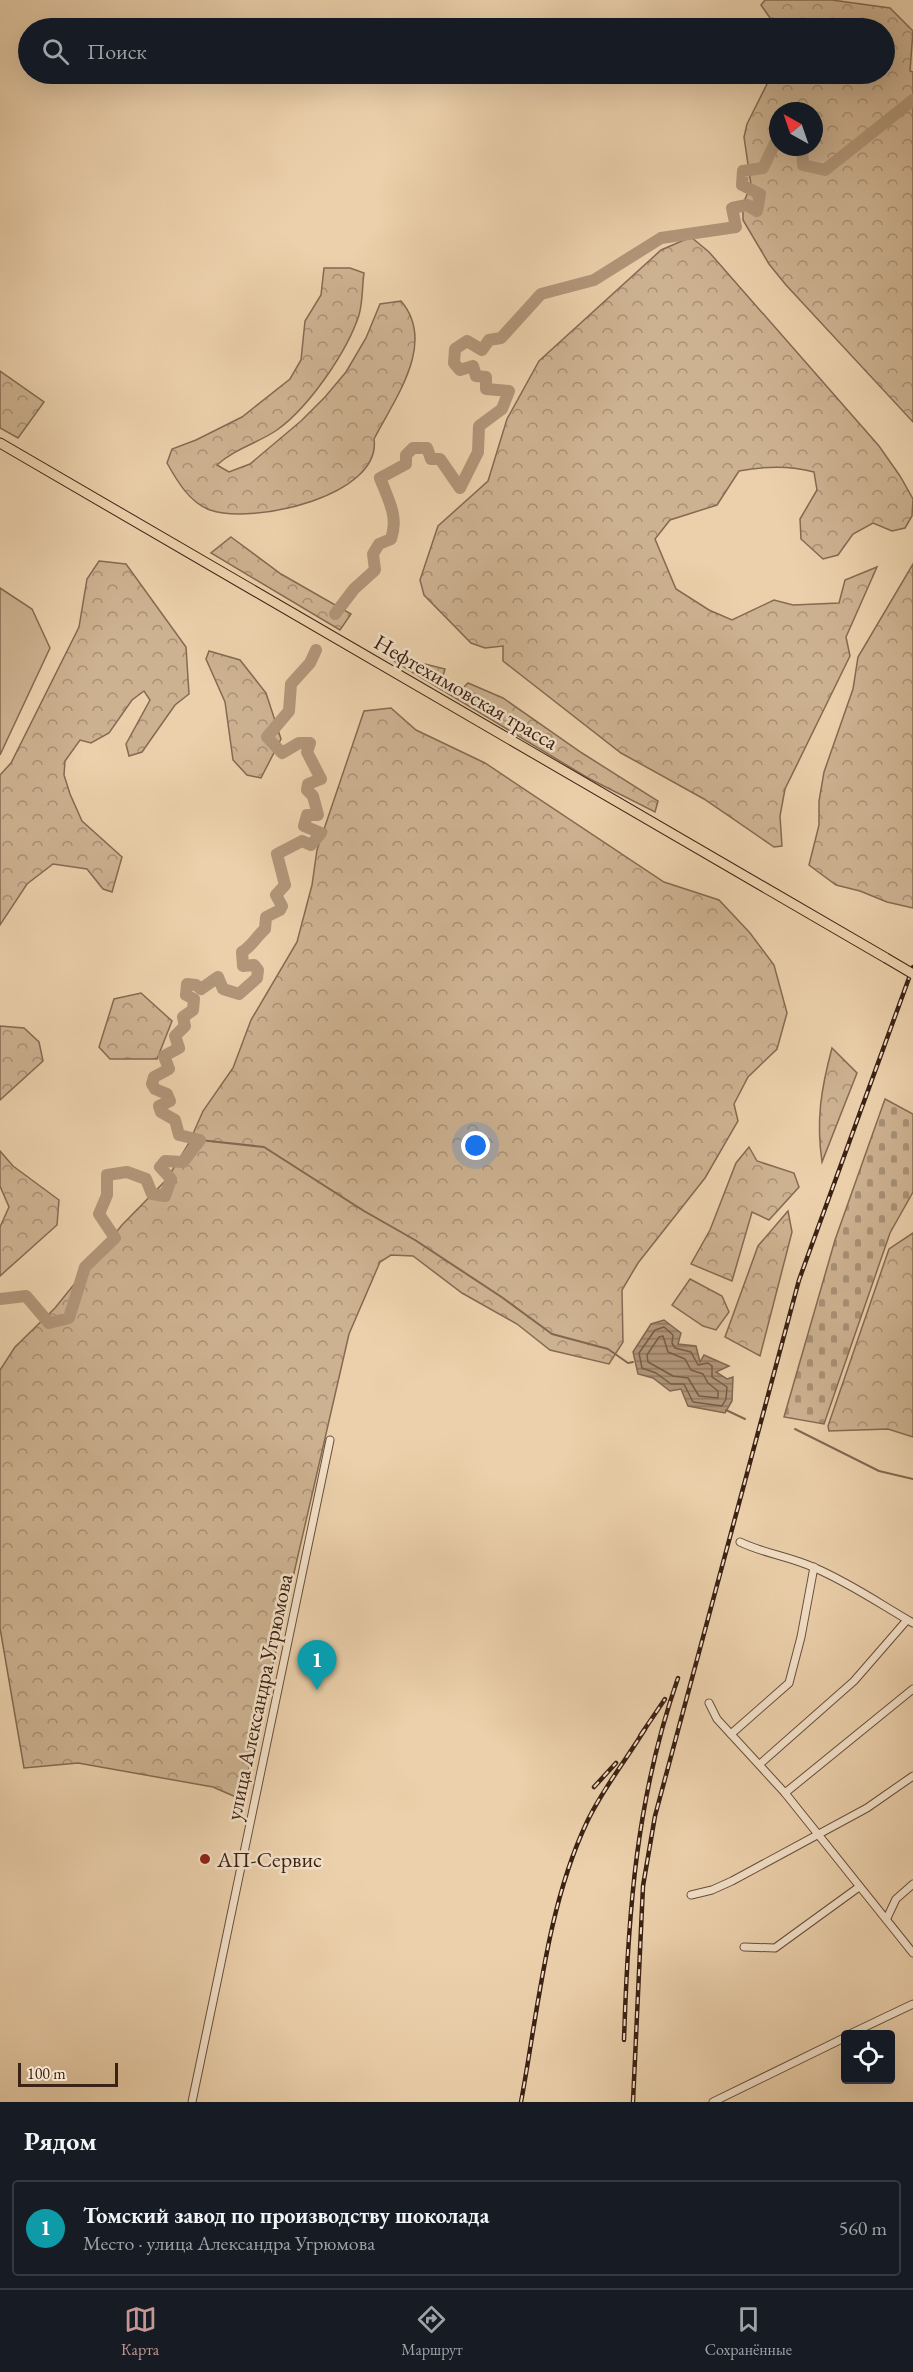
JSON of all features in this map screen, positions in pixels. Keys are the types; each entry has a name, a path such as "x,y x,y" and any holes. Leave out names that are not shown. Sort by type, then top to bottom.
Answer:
{"main road":[{"name":"Нефтехимовская трасса","path":"0,443 913,974"}],"street":[{"name":"улица Александра Угрюмова","path":"192,2102 330,1440"},
{"path":"740,1542 765,1554 786,1556 814,1567 857,1588 910,1622 854,1681 760,1764"},
{"path":"731,1734 789,1683 801,1637 814,1567"},
{"path":"785,1793 913,1689"},
{"path":"709,1703 717,1719 785,1793 913,1953"},
{"path":"691,1895 712,1890 732,1881 867,1808 913,1776"},
{"path":"887,1918 896,1899 913,1884"},
{"path":"744,1947 775,1948 859,1887"},
{"path":"858,2030 913,2004"},
{"path":"712,2102 841,2039"}],"green space":[{"path":"765,0 832,0 890,8 913,31 910,71 913,72 913,422 786,285 769,264 743,220 743,204 751,185 744,137 747,124 767,84 895,84 895,18 770,18 761,5"},
{"path":"691,237 709,252 879,446 913,499 912,516 905,528 892,531 873,523 853,534 838,555 823,559 801,539 800,519 817,490 814,472 786,467 749,469 739,471 717,505 670,520 655,539 676,589 709,610 732,620 774,600 793,605 839,603 845,580 877,567 846,637 850,656 785,789 780,816 782,846 774,847 704,799 621,753 503,661 503,646 485,648 471,643 424,595 420,580 438,526 488,481 507,419 539,361 661,250"},
{"path":"324,268 350,268 364,273 359,315 346,345 326,378 302,408 270,435 231,455 217,465 229,472 250,464 301,421 346,372 366,338 380,304 401,301 411,317 415,335 414,352 401,388 374,439 371,459 358,476 337,490 311,502 255,513 230,514 203,507 185,491 167,463 172,449 242,417 290,379 301,360 305,321 321,295"},
{"path":"0,371 44,402 18,438 0,428"},
{"path":"231,537 281,574 351,614 340,630 211,553"},
{"path":"99,561 126,564 186,647 189,694 175,705 142,752 129,756 126,744 150,700 144,691 132,700 109,733 91,743 80,740 65,761 64,775 82,821 122,857 112,892 103,889 87,869 53,864 27,884 0,925 0,775 11,763 79,627 87,579"},
{"path":"913,564 913,908 836,885 809,865 819,825 819,801 824,772 853,689 858,657"},
{"path":"0,588 32,609 50,648 0,755"},
{"path":"209,651 240,660 266,693 281,739 261,778 247,775 233,760 225,702 206,659"},
{"path":"394,661 417,662 445,669 442,679 461,690 468,683 503,698 582,753 658,801 655,812 588,778"},
{"path":"391,708 416,730 485,763 664,882 719,900 750,933 774,965 787,1013 777,1049 748,1077 734,1104 738,1121 705,1178 638,1263 622,1290 623,1342 609,1364 550,1350 517,1324 462,1293 413,1256 391,1255 380,1262 349,1334 244,1790 236,1797 213,1787 78,1763 24,1768 0,1628 0,1370 15,1347 55,1308 122,1225 167,1179 189,1143 203,1111 233,1068 251,1020 297,942 312,885 317,850 364,711"},
{"path":"141,993 172,1021 157,1059 110,1059 99,1047 114,999"},
{"path":"0,1026 24,1028 39,1042 43,1061 0,1100"},
{"path":"832,1048 857,1073 822,1162 819,1132 821,1105"},
{"path":"885,1099 913,1114 913,1192 890,1233 824,1424 784,1417 835,1240"},
{"path":"749,1147 757,1161 794,1173 799,1187 769,1220 752,1212 732,1281 691,1264 710,1230 736,1163"},
{"path":"0,1151 13,1166 59,1200 57,1225 0,1276 0,1227 9,1207 0,1186"},
{"path":"788,1211 792,1232 760,1356 725,1337 758,1246"},
{"path":"913,1233 913,1437 888,1429 829,1431 828,1426 889,1249"},
{"path":"690,1279 722,1296 729,1312 716,1330 703,1326 672,1305"}],"water":[{"path":"664,1320 681,1333 678,1344 696,1346 700,1362 704,1355 729,1366 716,1372 727,1379 733,1377 732,1401 725,1413 688,1406 681,1389 670,1391 653,1378 638,1374 633,1352 651,1324"}],"waterway":[{"path":"802,156 803,165 825,170 913,100"},
{"path":"335,614 354,589 375,570 373,554 379,544 391,539 393,516 380,478 406,464 406,455 413,448 427,448 431,459 440,459 460,488 478,452 479,426 502,409 509,391 486,389 486,377 476,376 473,366 460,370 454,363 455,349 467,341 482,350 489,340 501,338 541,294 594,280 661,238 736,227 732,208 747,205 757,211 760,194 742,185 743,171 763,168 769,156"},
{"path":"0,1299 26,1296 49,1323 69,1318 85,1267 115,1238 99,1214 107,1195 107,1175 127,1172 146,1179 152,1194 165,1196 171,1179 160,1167 165,1161 183,1162 200,1140 179,1135 175,1120 161,1112 159,1106 170,1101 167,1094 155,1089 152,1084 154,1077 169,1069 164,1056 179,1048 175,1036 185,1026 183,1017 193,1010 194,999 186,995 187,984 196,985 201,989 218,977 223,989 239,994 257,978 258,970 254,965 243,966 242,952 265,929 266,917 280,910 282,906 276,895 285,885 277,854 302,841 311,845 321,833 304,826 307,815 318,815 313,796 307,790 308,784 321,779 307,752 310,743 299,743 282,753 267,737 289,711 291,684 310,663 316,650"},
{"path":"200,1140 264,1147 364,1211 415,1240 503,1298 552,1334 608,1349 628,1363 633,1362"},
{"path":"726,1410 745,1419"},
{"path":"795,1429 879,1471 913,1479"}],"railway":[{"path":"633,2102 643,1886 655,1816 799,1280 913,967"},
{"path":"624,2040 628,1947 637,1857 652,1767 678,1678"},
{"path":"640,1736 665,1699"},
{"path":"521,2102 545,1959 562,1888 573,1854 600,1798 645,1729"},
{"path":"594,1787 616,1763"}],"place":[{"name":"Томский завод по производству шоколада","path":"317,1690"},
{"name":"АП-Сервис","path":"205,1859"}]}
